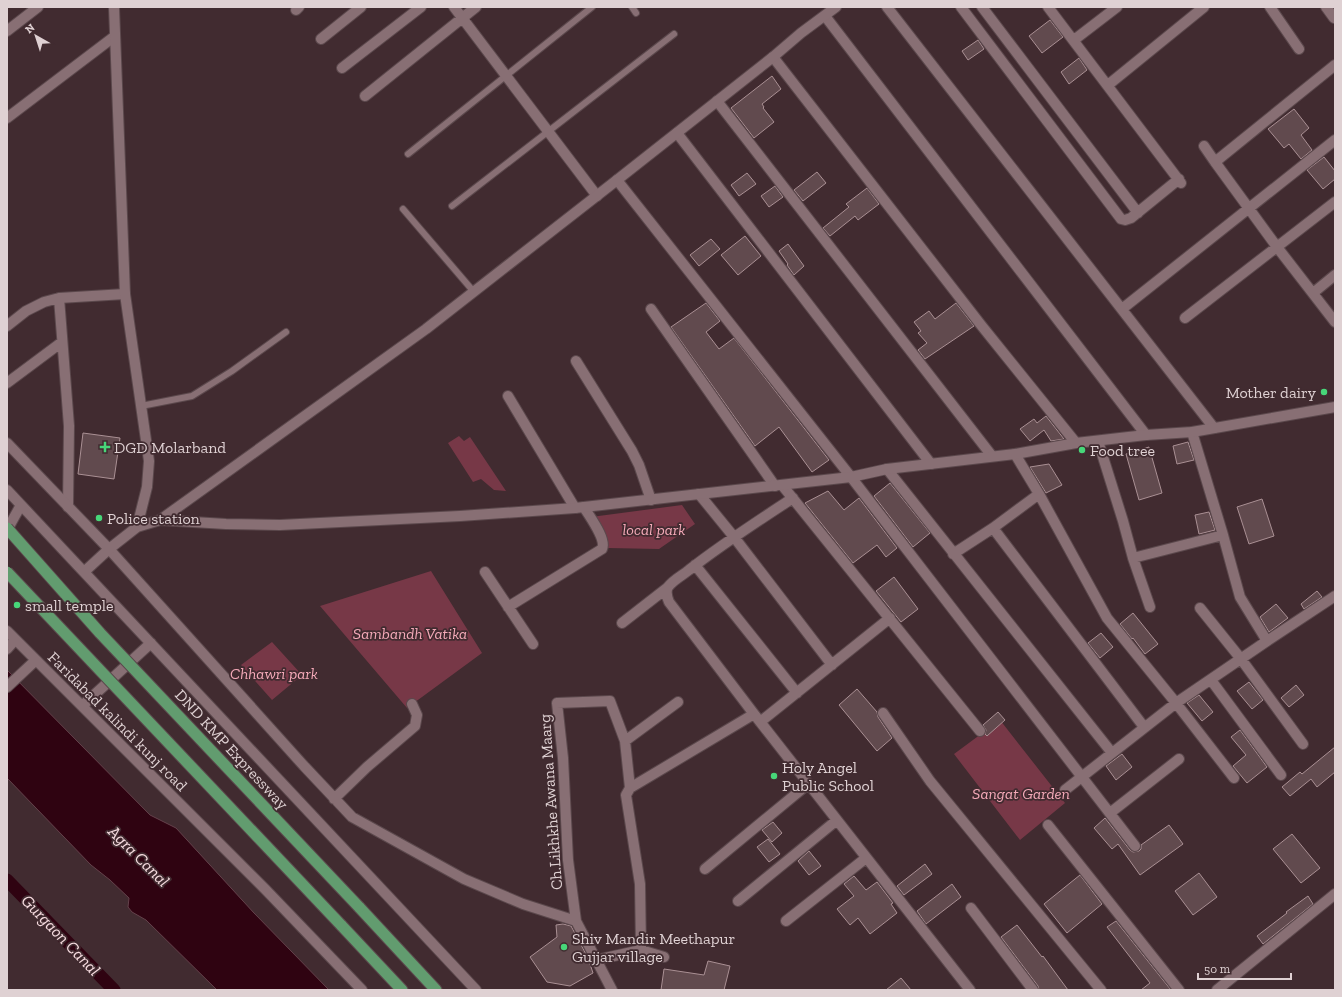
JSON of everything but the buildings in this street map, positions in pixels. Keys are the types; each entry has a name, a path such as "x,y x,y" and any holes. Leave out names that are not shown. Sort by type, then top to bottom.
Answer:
{"highway":[{"name":"DND KMP Expressway","path":"7,529 100,633 436,990"},
{"path":"7,572 402,990"}],"street":[{"path":"7,31 38,7"},
{"path":"114,7 125,294 149,461 147,487 136,527"},
{"path":"320,39 361,7"},
{"path":"342,68 421,7"},
{"path":"454,7 597,196"},
{"path":"365,96 476,7"},
{"path":"84,572 136,527 160,520 426,329 618,180 801,33 836,7"},
{"path":"887,7 1214,428"},
{"path":"961,7 1121,219 1125,220 1131,218 1180,181 1048,7"},
{"path":"982,7 1138,213"},
{"path":"1074,40 1117,7"},
{"path":"1108,85 1204,7"},
{"path":"1270,7 1300,49"},
{"path":"1326,7 1334,18"},
{"path":"825,16 1146,435"},
{"path":"7,118 116,36"},
{"path":"773,57 981,326 1076,443"},
{"path":"1215,162 1335,65"},
{"path":"718,101 992,456"},
{"path":"677,133 931,464"},
{"path":"1122,309 1335,140"},
{"path":"1204,146 1277,247 1335,322"},
{"path":"618,180 851,477 1135,846"},
{"path":"1186,318 1335,202"},
{"path":"1313,293 1335,275"},
{"path":"7,326 26,311 44,302 59,298 125,294"},
{"path":"59,298 69,426 68,507"},
{"path":"651,309 779,485 793,498 980,731"},
{"path":"7,382 62,342"},
{"path":"576,361 632,451 639,465 651,500"},
{"path":"508,396 579,508 602,538 603,546 602,549 508,607"},
{"path":"160,520 226,524 288,524 460,516 579,508 851,477 887,470 1015,454 1076,443 1146,435 1192,432 1335,407"},
{"path":"1192,432 1240,597 1267,641"},
{"path":"1098,441 1133,558 1150,607"},
{"path":"7,443 109,549 334,799 352,817 464,879 523,904 576,921 612,990"},
{"path":"1015,454 1039,494 1107,618 1234,778"},
{"path":"887,470 1112,753"},
{"path":"7,490 476,990"},
{"path":"699,494 734,537 832,665"},
{"path":"954,554 993,528 1039,494"},
{"path":"622,623 695,565 793,498"},
{"path":"7,529 21,505"},
{"path":"993,528 1144,728"},
{"path":"1133,558 1223,535"},
{"path":"695,565 797,693"},
{"path":"485,572 533,644"},
{"path":"667,588 666,594 668,602 808,784 970,990"},
{"path":"1065,790 1176,703 1335,596"},
{"path":"1200,608 1241,659 1303,744"},
{"path":"630,788 757,718 797,693 890,618"},
{"name":"Faridabad kalindi kunj road","path":"7,631 265,889 362,990"},
{"path":"7,649 15,640"},
{"path":"82,706 151,643"},
{"path":"7,687 36,660"},
{"path":"1211,680 1281,775"},
{"name":"Ch.Likhkhe Awana Maarg","path":"576,921 568,860 563,758 557,703 610,701 625,741 630,788 626,795 640,884 641,950"},
{"path":"625,741 678,702"},
{"path":"334,799 367,767 415,726 418,715 412,704"},
{"path":"883,713 930,781 1101,990"},
{"path":"1110,813 1178,759"},
{"path":"705,869 808,784"},
{"path":"738,901 837,820"},
{"path":"1048,825 1179,990"},
{"path":"786,921 866,858"},
{"path":"1217,990 1335,894"},
{"path":"970,908 1033,990"},
{"path":"596,960 641,950 664,957"}],"lane":[{"path":"408,154 592,7"},
{"path":"632,7 636,13"},
{"path":"452,206 674,34"},
{"path":"403,210 474,292"},
{"path":"141,406 192,396 232,371 286,332"}],"green space":[{"path":"459,436 464,441 470,437 506,491 494,490 481,479 473,482 448,443"},
{"name":"local park","path":"682,505 695,524 659,549 608,548 591,517"},
{"name":"Sambandh Vatika","path":"431,571 482,653 407,708 320,606"},
{"name":"Chhawri park","path":"272,642 302,675 272,700 241,665"},
{"name":"Sangat Garden","path":"1000,720 1065,803 1020,840 954,754"}],"water":[{"name":"Agra Canal","path":"7,670 150,815 176,828 254,913 329,990 217,990 146,920 132,912 128,907 129,898 91,865 7,778"}],"waterway":[{"name":"Gurgaon Canal","path":"7,880 114,990"}],"place":[{"name":"Mother dairy","path":"1324,392"},
{"name":"DGD Molarband","path":"105,447"},
{"name":"Food tree","path":"1082,450"},
{"name":"Police station","path":"99,518"},
{"name":"small temple","path":"17,605"},
{"name":"Holy Angel Public School","path":"774,776"},
{"name":"Shiv Mandir Meethapur Gujjar village","path":"564,947"}]}
